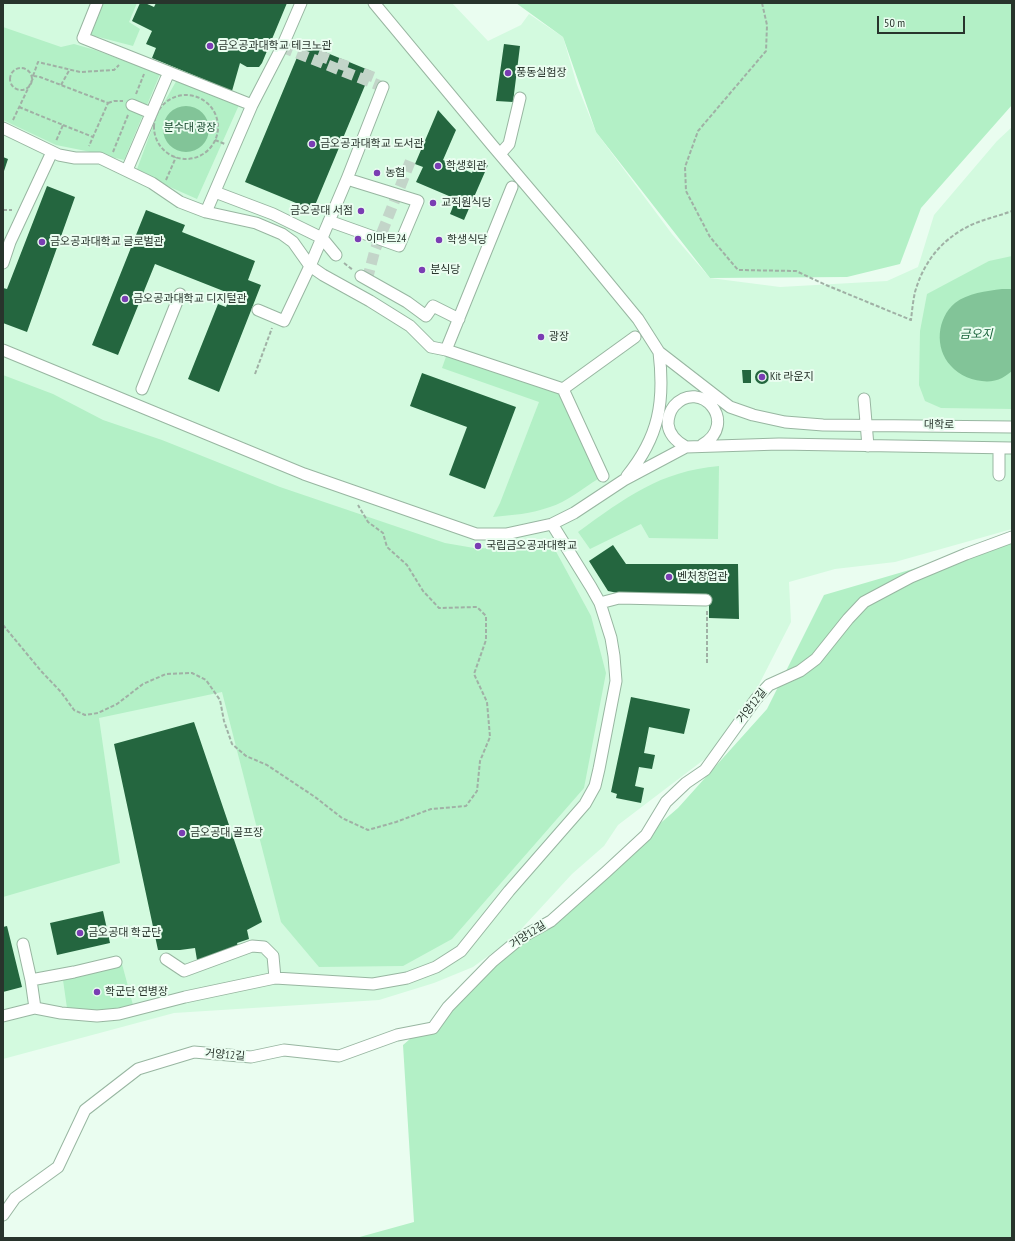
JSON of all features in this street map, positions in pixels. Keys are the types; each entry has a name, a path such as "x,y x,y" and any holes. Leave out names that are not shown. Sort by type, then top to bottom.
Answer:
{"street":[{"path":"97,3 83,38 252,105"},
{"path":"206,212 252,105 282,47 301,3"},
{"path":"374,3 577,244 638,319 659,352 730,407"},
{"path":"127,170 169,72"},
{"path":"258,310 284,321 310,266 347,180 383,87"},
{"path":"500,154 509,144 520,98"},
{"path":"132,105 151,113"},
{"path":"6,129 52,152 75,158 100,158 127,170 180,202 206,212 256,223 282,234 293,242 310,266 410,326 431,347 446,350 563,389 603,476"},
{"path":"3,263 6,242 52,152"},
{"path":"329,221 399,246 418,201 347,180"},
{"path":"446,350 512,187"},
{"path":"215,192 273,214 322,238 336,256"},
{"path":"361,276 407,302 426,316 433,306 459,319"},
{"path":"370,301 376,285"},
{"path":"142,389 180,294"},
{"path":"563,389 635,337"},
{"path":"3,350 304,474 476,534 506,534 552,524 574,513 624,480 686,447"},
{"path":"659,352 662,387 669,416"},
{"path":"624,480 648,445 657,423 662,387"},
{"path":"707,401 713,406 718,421 714,436 709,442 695,447 686,447 680,444 670,432 668,424 672,409 677,403 692,397 730,407"},
{"path":"864,399 868,446"},
{"name":"대학로","path":"730,407 753,415 785,422 823,425 1012,426"},
{"name":"대학로","path":"702,445 786,444 1012,448"},
{"path":"999,448 999,475"},
{"path":"3,1016 35,1008 61,1013 97,1016 119,1014 185,996 275,978 373,984 407,978 436,967 461,951 509,891 580,809 595,786 616,681 614,656 611,638 600,603 552,524"},
{"name":"거양12길","path":"3,1215 15,1198 58,1167 85,1110 138,1069 194,1052 251,1057 284,1050 339,1056 397,1035 432,1028 448,1006 493,961 522,937 551,920 646,835 666,802 686,783 705,770 756,699 769,685 800,671 816,659 864,602 911,577 1012,537"},
{"path":"600,603 619,598 706,600"},
{"path":"23,944 31,980 35,1008"},
{"path":"166,959 184,971 252,946 264,947 273,956 275,978"},
{"path":"31,980 116,962"}],"path":[{"path":"762,3 767,25 766,51 698,131 685,167 686,191 710,237 738,270 796,271 911,320 915,292 927,263 939,247 951,236 972,225 1012,211"},
{"path":"31,80 30,73 22,68 15,70 11,75 10,82 18,89 26,88 30,83 38,62 80,72 114,70 129,56"},
{"path":"61,85 70,69"},
{"path":"6,129 19,107 34,76 108,103 121,100 132,105"},
{"path":"191,96 198,98 204,101 214,111 217,125 215,139 208,150 202,154 188,159 176,157 168,153 158,143 154,129 157,115 165,104 177,97 191,96"},
{"path":"84,158 108,103"},
{"path":"19,107 94,137"},
{"path":"52,152 62,125"},
{"path":"162,190 176,157"},
{"path":"336,256 361,276"},
{"path":"255,374 276,318"},
{"path":"3,625 41,671 61,692 74,710 86,715 98,713 117,704 143,684 166,674 192,673 206,680 220,700 224,721 232,744 246,756 267,765 315,797 342,818 368,830 431,810 466,806 477,791 480,761 490,737 487,702 474,674 486,640 486,616 478,607 439,608 423,591 407,565 387,547 383,533 368,522 357,504"},
{"path":"706,600 707,663"}],"shaded area":[{"name":"국립금오공과대학교","path":"3,3 452,3 488,41 521,25 529,14 563,37 577,85 596,132 672,234 710,278 780,287 887,281 918,267 934,215 997,141 1012,127 1012,529 895,562 835,569 789,582 791,622 731,739 618,825 604,846 572,874 513,938 473,967 434,983 379,1000 174,1013 3,1059"}],"green space":[{"path":"99,3 137,3 129,22 140,29 133,46 87,34"},
{"path":"516,3 1012,3 1012,105 921,208 900,264 847,277 710,278 596,132 563,37"},
{"path":"3,27 61,47 74,44 95,50 160,74 124,160 56,145 3,120"},
{"name":"분수대 광장","path":"178,78 239,105 197,199 136,172 157,115"},
{"path":"1012,256 1012,409 941,408 925,401 919,385 920,331 927,294 989,261"},
{"path":"448,351 561,393 599,476 598,479 556,505 529,513 493,517 500,503 539,402 442,368"},
{"path":"3,375 53,394 103,420 162,440 280,487 445,543 474,548 511,549 553,546 591,616 606,673 584,788 452,939 403,966 319,967 281,922 222,692 99,718 120,863 3,897"},
{"path":"719,466 718,539 649,538 641,524 590,549 578,532 628,497 661,480 698,469"},
{"path":"1012,540 1012,1238 356,1238 414,1222 403,1045 678,808 767,709 824,595"},
{"name":"학군단 연병장","path":"122,964 133,1005 119,1009 96,1012 67,1008 63,980"}],"water":[{"path":"186,106 199,110 205,116 209,129 205,142 199,148 186,152 173,148 167,142 163,129 167,116 173,110"},
{"name":"금오지","path":"1012,289 1012,371 996,380 982,381 968,378 956,371 951,366 942,351 940,333 944,317 955,303 966,297 977,293"}],"building":[{"name":"금오공과대학교 테크노관","path":"140,3 145,3 154,7 156,3 287,3 262,63 259,67 247,67 240,63 232,91 152,58 156,48 146,44 152,31 132,21"},
{"name":"금오공과대학교 도서관","path":"303,43 371,71 313,210 245,182"},
{"name":"풍동실험장","path":"504,44 520,46 513,102 496,101"},
{"name":"학생회관","path":"438,110 456,130 443,160 472,173 477,160 488,165 464,220 450,214 456,199 416,182 423,167 415,164"},
{"path":"3,157 8,159 3,174"},
{"name":"금오공과대학교 글로벌관","path":"47,186 75,197 27,332 3,323 3,288 7,289"},
{"name":"금오공과대학교 디지털관","path":"146,210 185,225 182,232 255,261 248,280 261,285 219,392 188,379 218,304 226,307 231,294 155,264 118,355 92,345"},
{"path":"742,370 751,370 751,383 743,383"},
{"name":"Kit 라운지","path":"762,370 767,372 769,377 767,382 762,384 757,382 755,377 757,372"},
{"path":"422,373 516,407 485,489 449,475 467,427 410,406"},
{"name":"벤처창업관","path":"613,545 626,564 738,564 739,619 709,618 709,594 627,595 608,591 589,561"},
{"path":"631,697 690,709 684,734 649,727 644,753 655,755 652,769 639,767 635,786 644,788 641,803 616,798 617,794 611,792"},
{"name":"금오공대 골프장","path":"194,722 262,922 247,930 249,939 237,943 238,946 197,960 195,948 158,950 114,744"},
{"name":"금오공대 학군단","path":"103,911 110,943 57,955 50,923"},
{"path":"7,926 22,987 3,992 3,927"}],"tunnel":[{"path":"282,47 383,87"},
{"path":"321,62 326,49"},
{"path":"341,70 345,58"},
{"path":"366,80 370,70"},
{"path":"367,280 375,250 412,157"}],"place":[{"name":"금오공과대학교 테크노관","path":"210,46"},
{"name":"풍동실험장","path":"508,73"},
{"name":"금오공과대학교 도서관","path":"312,144"},
{"name":"학생회관","path":"438,166"},
{"name":"농협","path":"377,173"},
{"name":"교직원식당","path":"433,203"},
{"name":"금오공대 서점","path":"361,211"},
{"name":"이마트24","path":"358,239"},
{"name":"학생식당","path":"439,240"},
{"name":"금오공과대학교 글로벌관","path":"42,242"},
{"name":"분식당","path":"422,270"},
{"name":"금오공과대학교 디지털관","path":"125,299"},
{"name":"광장","path":"541,337"},
{"name":"Kit 라운지","path":"762,377"},
{"name":"국립금오공과대학교","path":"478,546"},
{"name":"벤처창업관","path":"669,577"},
{"name":"금오공대 골프장","path":"182,833"},
{"name":"금오공대 학군단","path":"80,933"},
{"name":"학군단 연병장","path":"97,992"}]}
